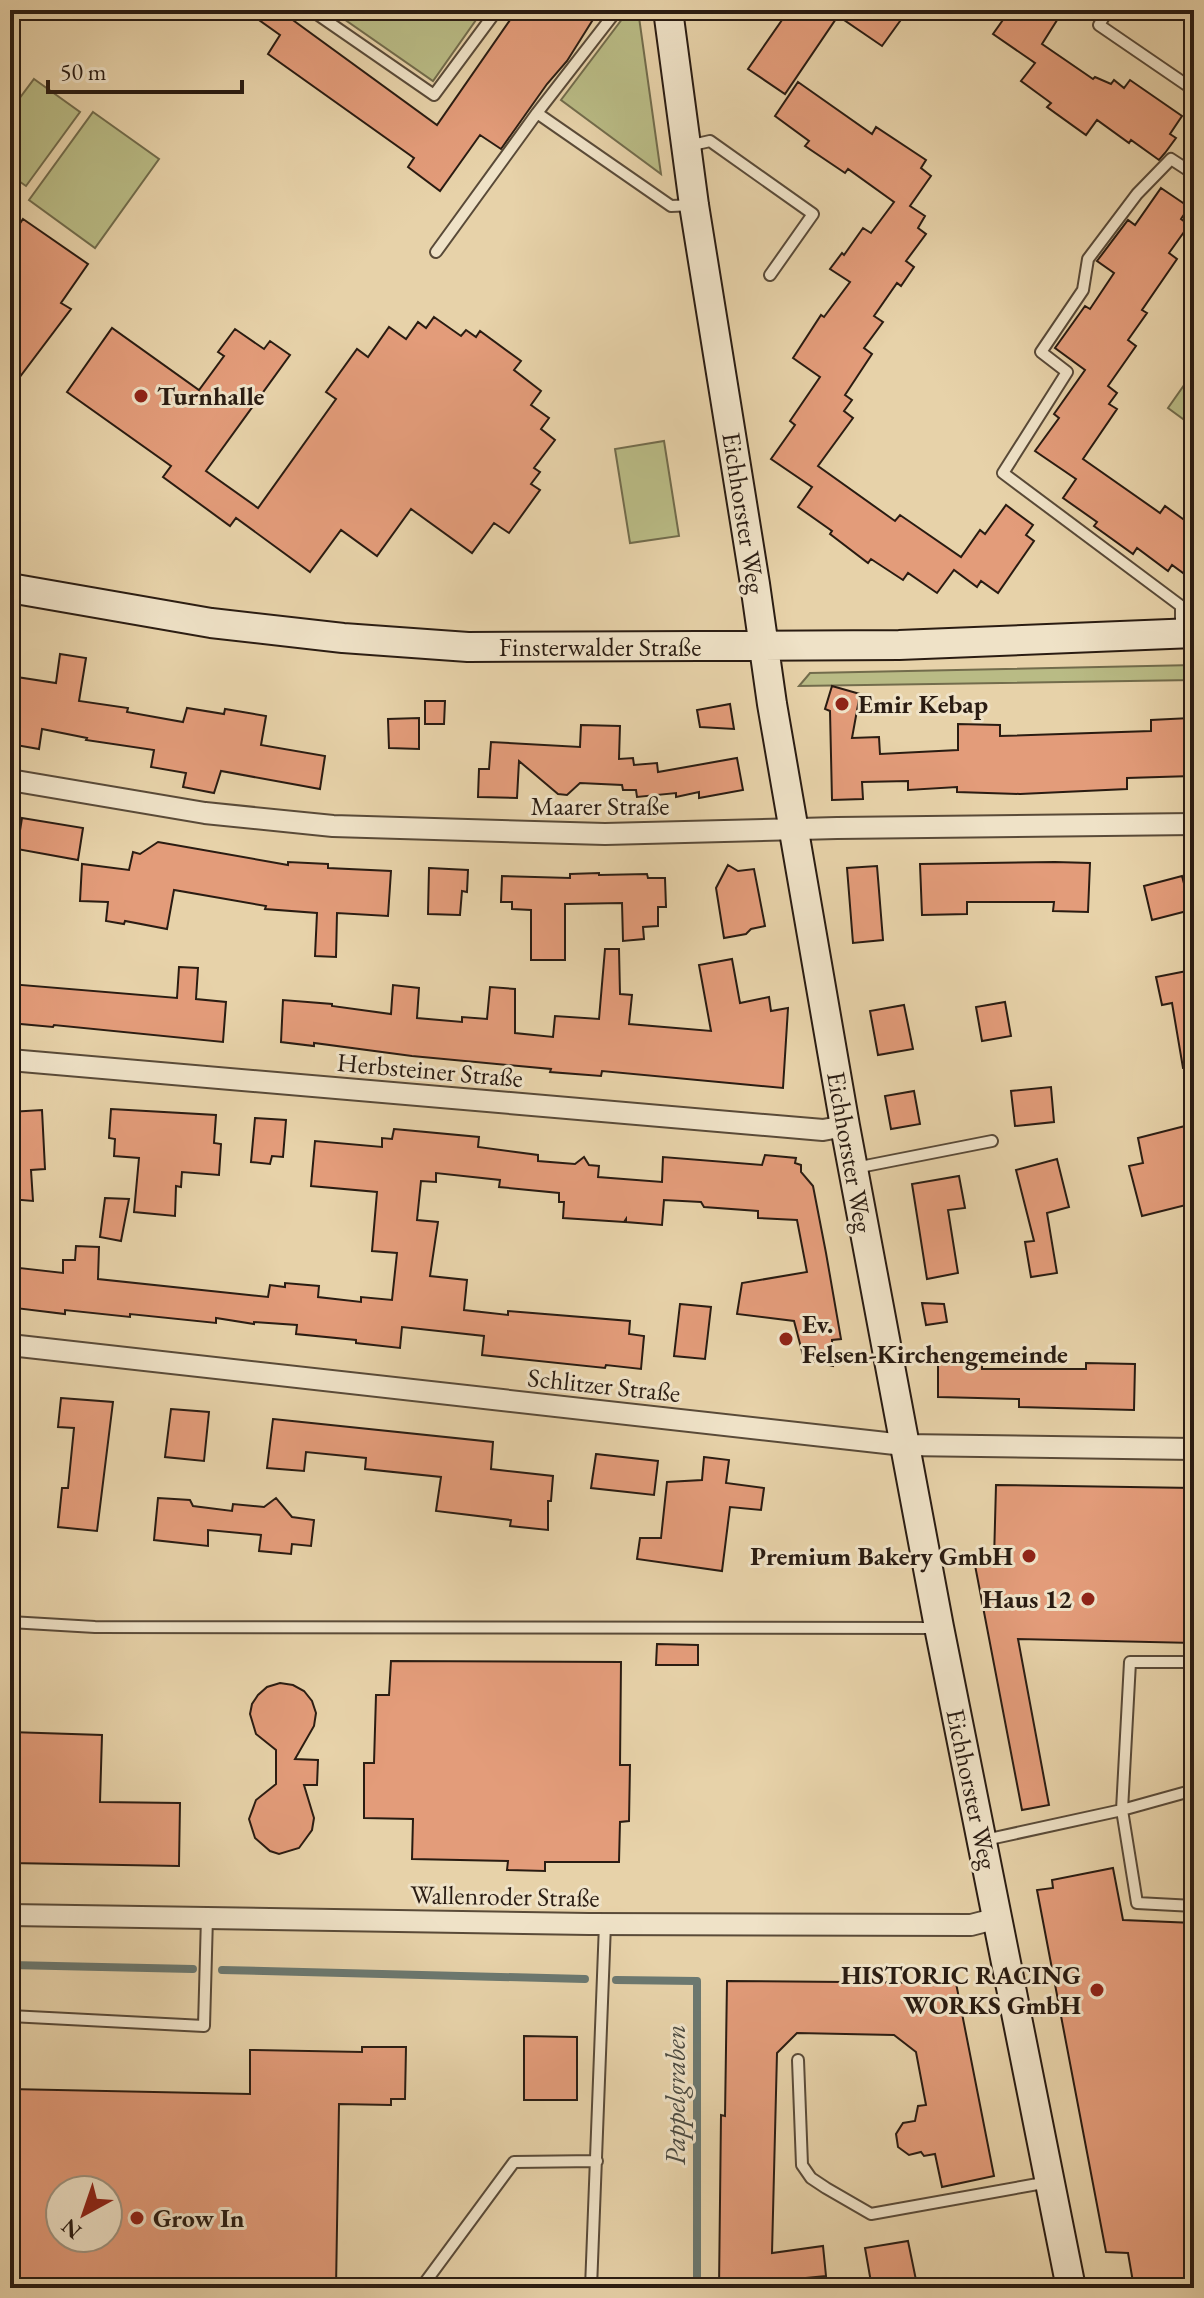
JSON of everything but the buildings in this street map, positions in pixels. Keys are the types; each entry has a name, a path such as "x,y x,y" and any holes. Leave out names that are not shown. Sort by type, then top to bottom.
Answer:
{"main road":[{"name":"Eichhorster Weg","path":"668,10 694,205 793,829 845,1126 939,1627 984,1840 1071,2288"},
{"name":"Finsterwalder Straße","path":"10,588 211,623 406,644 559,648 899,645 1188,634"}],"street":[{"name":"Maarer Straße","path":"10,780 205,813 333,826 605,834 1194,824"},
{"name":"Herbsteiner Straße","path":"10,1060 823,1130 845,1126"},
{"name":"Schlitzer Straße","path":"10,1345 904,1445 1194,1449"},
{"name":"Wallenroder Straße","path":"10,1915 605,1924 971,1925 998,1918"}],"lane":[{"path":"311,10 434,95 497,10"},
{"path":"436,252 617,10"},
{"path":"1108,10 1099,25 1194,90"},
{"path":"537,113 671,206 694,205"},
{"path":"686,147 710,141 813,214 770,275"},
{"path":"1188,634 1181,606 1003,473 1067,372 1041,352 1083,290 1088,259 1137,194 1171,159 1194,174"},
{"path":"853,1169 992,1141"},
{"path":"10,1622 95,1627 939,1627"},
{"path":"1194,1662 1130,1662 1122,1810 1137,1903 1194,1906"},
{"path":"984,1840 1122,1810 1194,1790"},
{"path":"10,2016 204,2026 207,1917"},
{"path":"591,2288 605,1924"},
{"path":"798,2060 802,2165 811,2178 871,2214 1051,2181"},
{"path":"421,2288 514,2162 597,2161"}],"green space":[{"path":"331,10 483,10 433,81"},
{"path":"629,10 638,10 661,174 561,100"},
{"path":"34,79 80,112 26,186 10,175 10,111"},
{"path":"93,112 159,159 95,248 29,200"},
{"path":"1194,371 1194,427 1168,408"},
{"path":"664,441 679,536 630,543 615,449"},
{"path":"1194,665 1194,680 799,686 810,673"}],"waterway":[{"name":"Pappelgraben","path":"10,1965 193,1969"},
{"name":"Pappelgraben","path":"222,1970 585,1979"},
{"name":"Pappelgraben","path":"616,1980 697,1981 697,2288"}],"place":[{"name":"Turnhalle","path":"141,396"},
{"name":"Emir Kebap","path":"842,704"},
{"name":"Ev. Felsen-Kirchengemeinde","path":"786,1339"},
{"name":"Premium Bakery GmbH","path":"1029,1556"},
{"name":"Haus 12","path":"1088,1599"},
{"name":"HISTORIC RACING WORKS GmbH","path":"1097,1990"},
{"name":"Grow In","path":"137,2218"}]}
